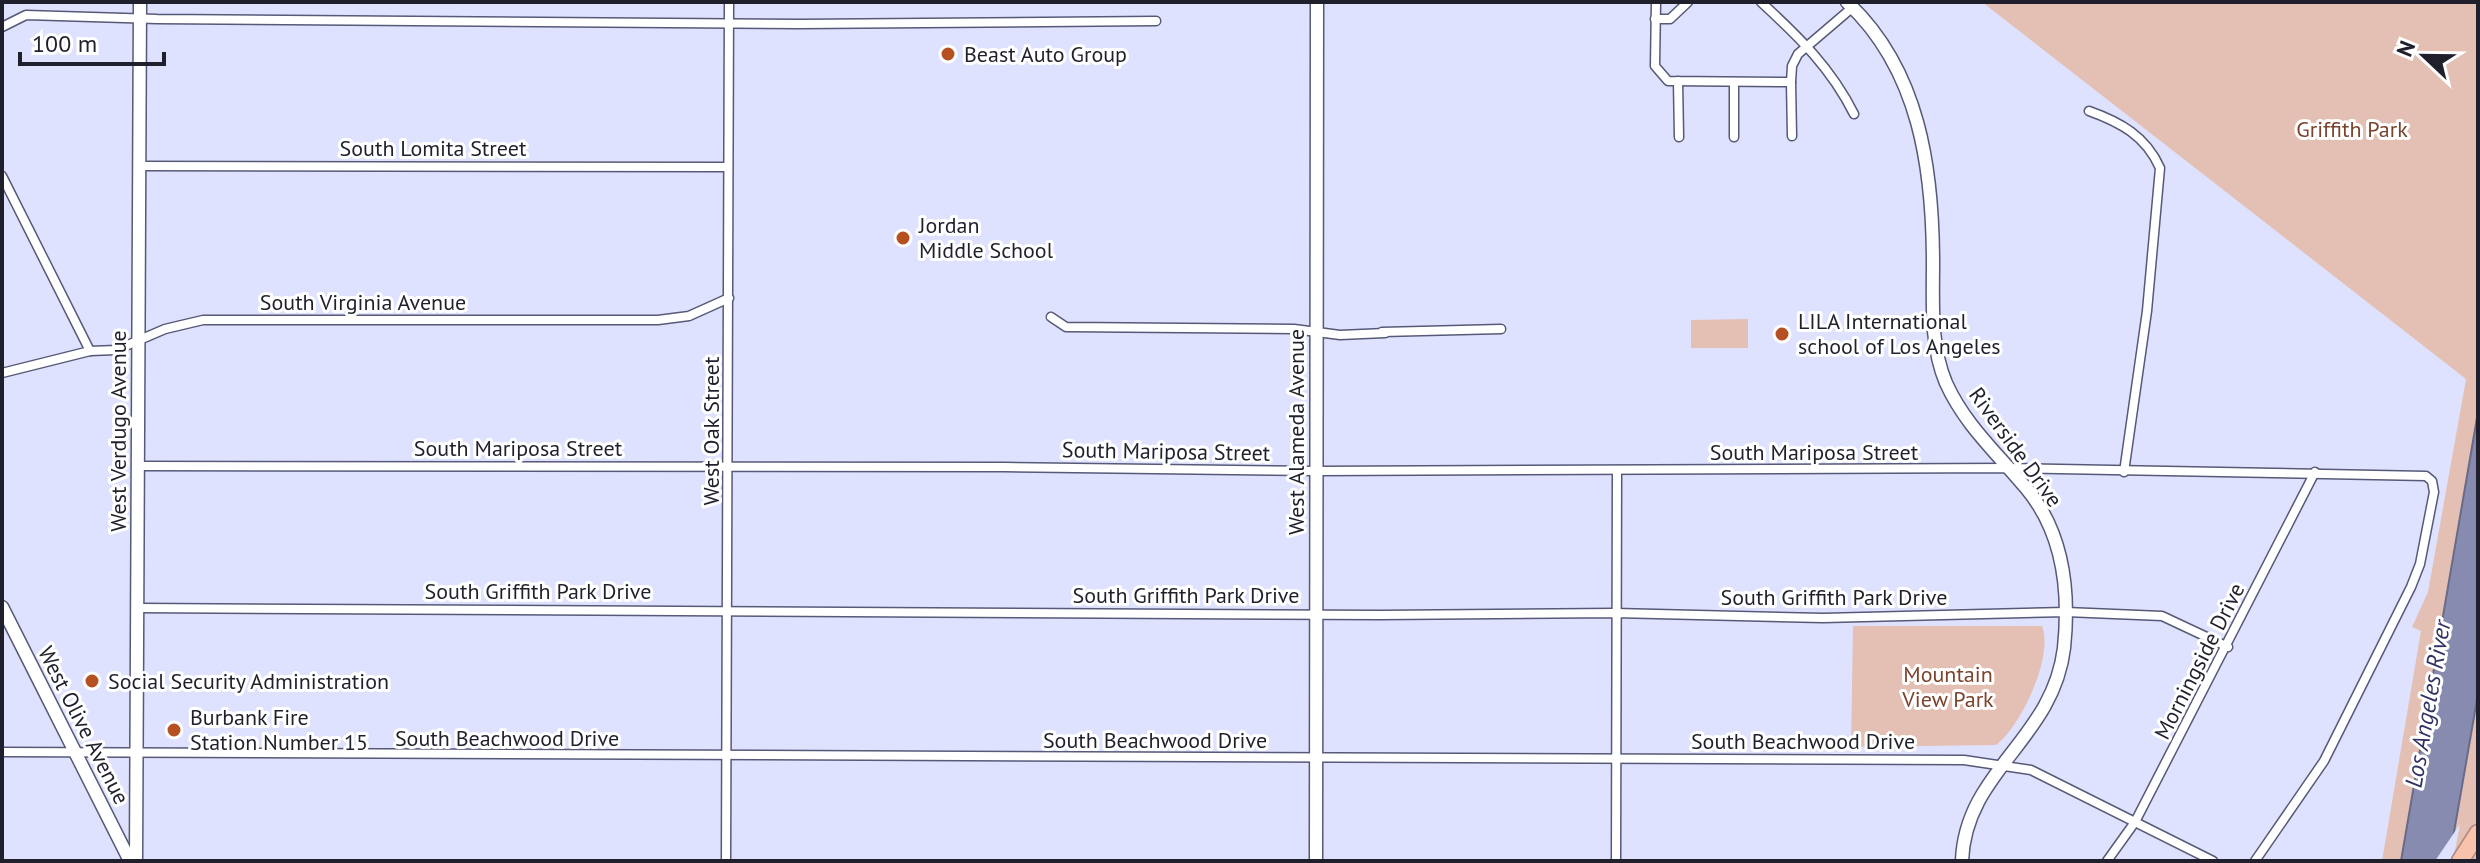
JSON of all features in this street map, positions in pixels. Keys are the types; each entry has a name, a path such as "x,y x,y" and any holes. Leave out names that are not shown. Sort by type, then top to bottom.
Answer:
{"highway":[{"path":"2460,861 2478,833"},
{"path":"2470,861 2478,849"}],"main road":[{"name":"West Verdugo Avenue","path":"136,861 140,2"},
{"name":"West Alameda Avenue","path":"1316,861 1317,2"},
{"name":"Riverside Drive","path":"1850,4 1899,75 1921,132 1931,180 1933,325 1942,369 1964,416 2039,506 2059,546 2066,612 2064,648 2055,684 2034,726 2002,765 1971,812 1962,861"},
{"name":"West Olive Avenue","path":"2,607 130,861"}],"street":[{"name":"West Oak Street","path":"726,861 729,2"},
{"path":"1656,2 1655,66 1660,76 1678,81 1791,82"},
{"path":"1655,19 1670,19 1688,2"},
{"path":"1761,2 1808,45 1837,81 1854,114"},
{"path":"1792,136 1791,82 1794,60 1850,4"},
{"path":"2,27 26,15 729,22 1156,21"},
{"path":"1678,81 1679,137"},
{"path":"1734,82 1734,137"},
{"path":"2089,111 2119,122 2142,140 2153,152 2160,168 2149,295 2124,472"},
{"name":"South Lomita Street","path":"139,166 727,167"},
{"path":"2,176 90,351"},
{"name":"South Virginia Avenue","path":"2,373 90,351 116,350 165,329 203,320 658,320 689,316 729,298"},
{"path":"1051,317 1066,327 1338,333 1501,329"},
{"name":"South Mariposa Street","path":"138,466 729,466 1317,471 2007,468 2419,475 2432,481 2434,492 2420,564 2411,587 2324,761 2255,861"},
{"path":"1616,861 1617,470"},
{"name":"Morningside Drive","path":"2107,861 2135,822 2228,647 2315,472"},
{"name":"South Griffith Park Drive","path":"137,608 1316,615 1615,613 1823,618 2066,612 2162,616 2228,647"},
{"name":"South Beachwood Drive","path":"2,752 1964,760 2031,770 2213,861"}],"green space":[{"name":"Griffith Park","path":"1982,2 2478,2 2478,861 2382,861 2421,631 2412,627 2428,592 2466,379"},
{"path":"1748,319 1748,348 1691,348 1691,320"},
{"name":"Mountain View Park","path":"1853,626 2042,626 2043,655 2025,707 2006,736 1996,745 1851,747"}],"water":[{"name":"Los Angeles River","path":"2478,412 2478,694 2449,861 2401,861"}],"pier":[{"path":"2460,824 2453,861 2435,861"}],"place":[{"name":"Beast Auto Group","path":"948,54"},
{"name":"Jordan Middle School","path":"903,238"},
{"name":"LILA International school of Los Angeles","path":"1782,334"},
{"name":"Social Security Administration","path":"92,681"},
{"name":"Burbank Fire Station Number 15","path":"174,730"}]}
